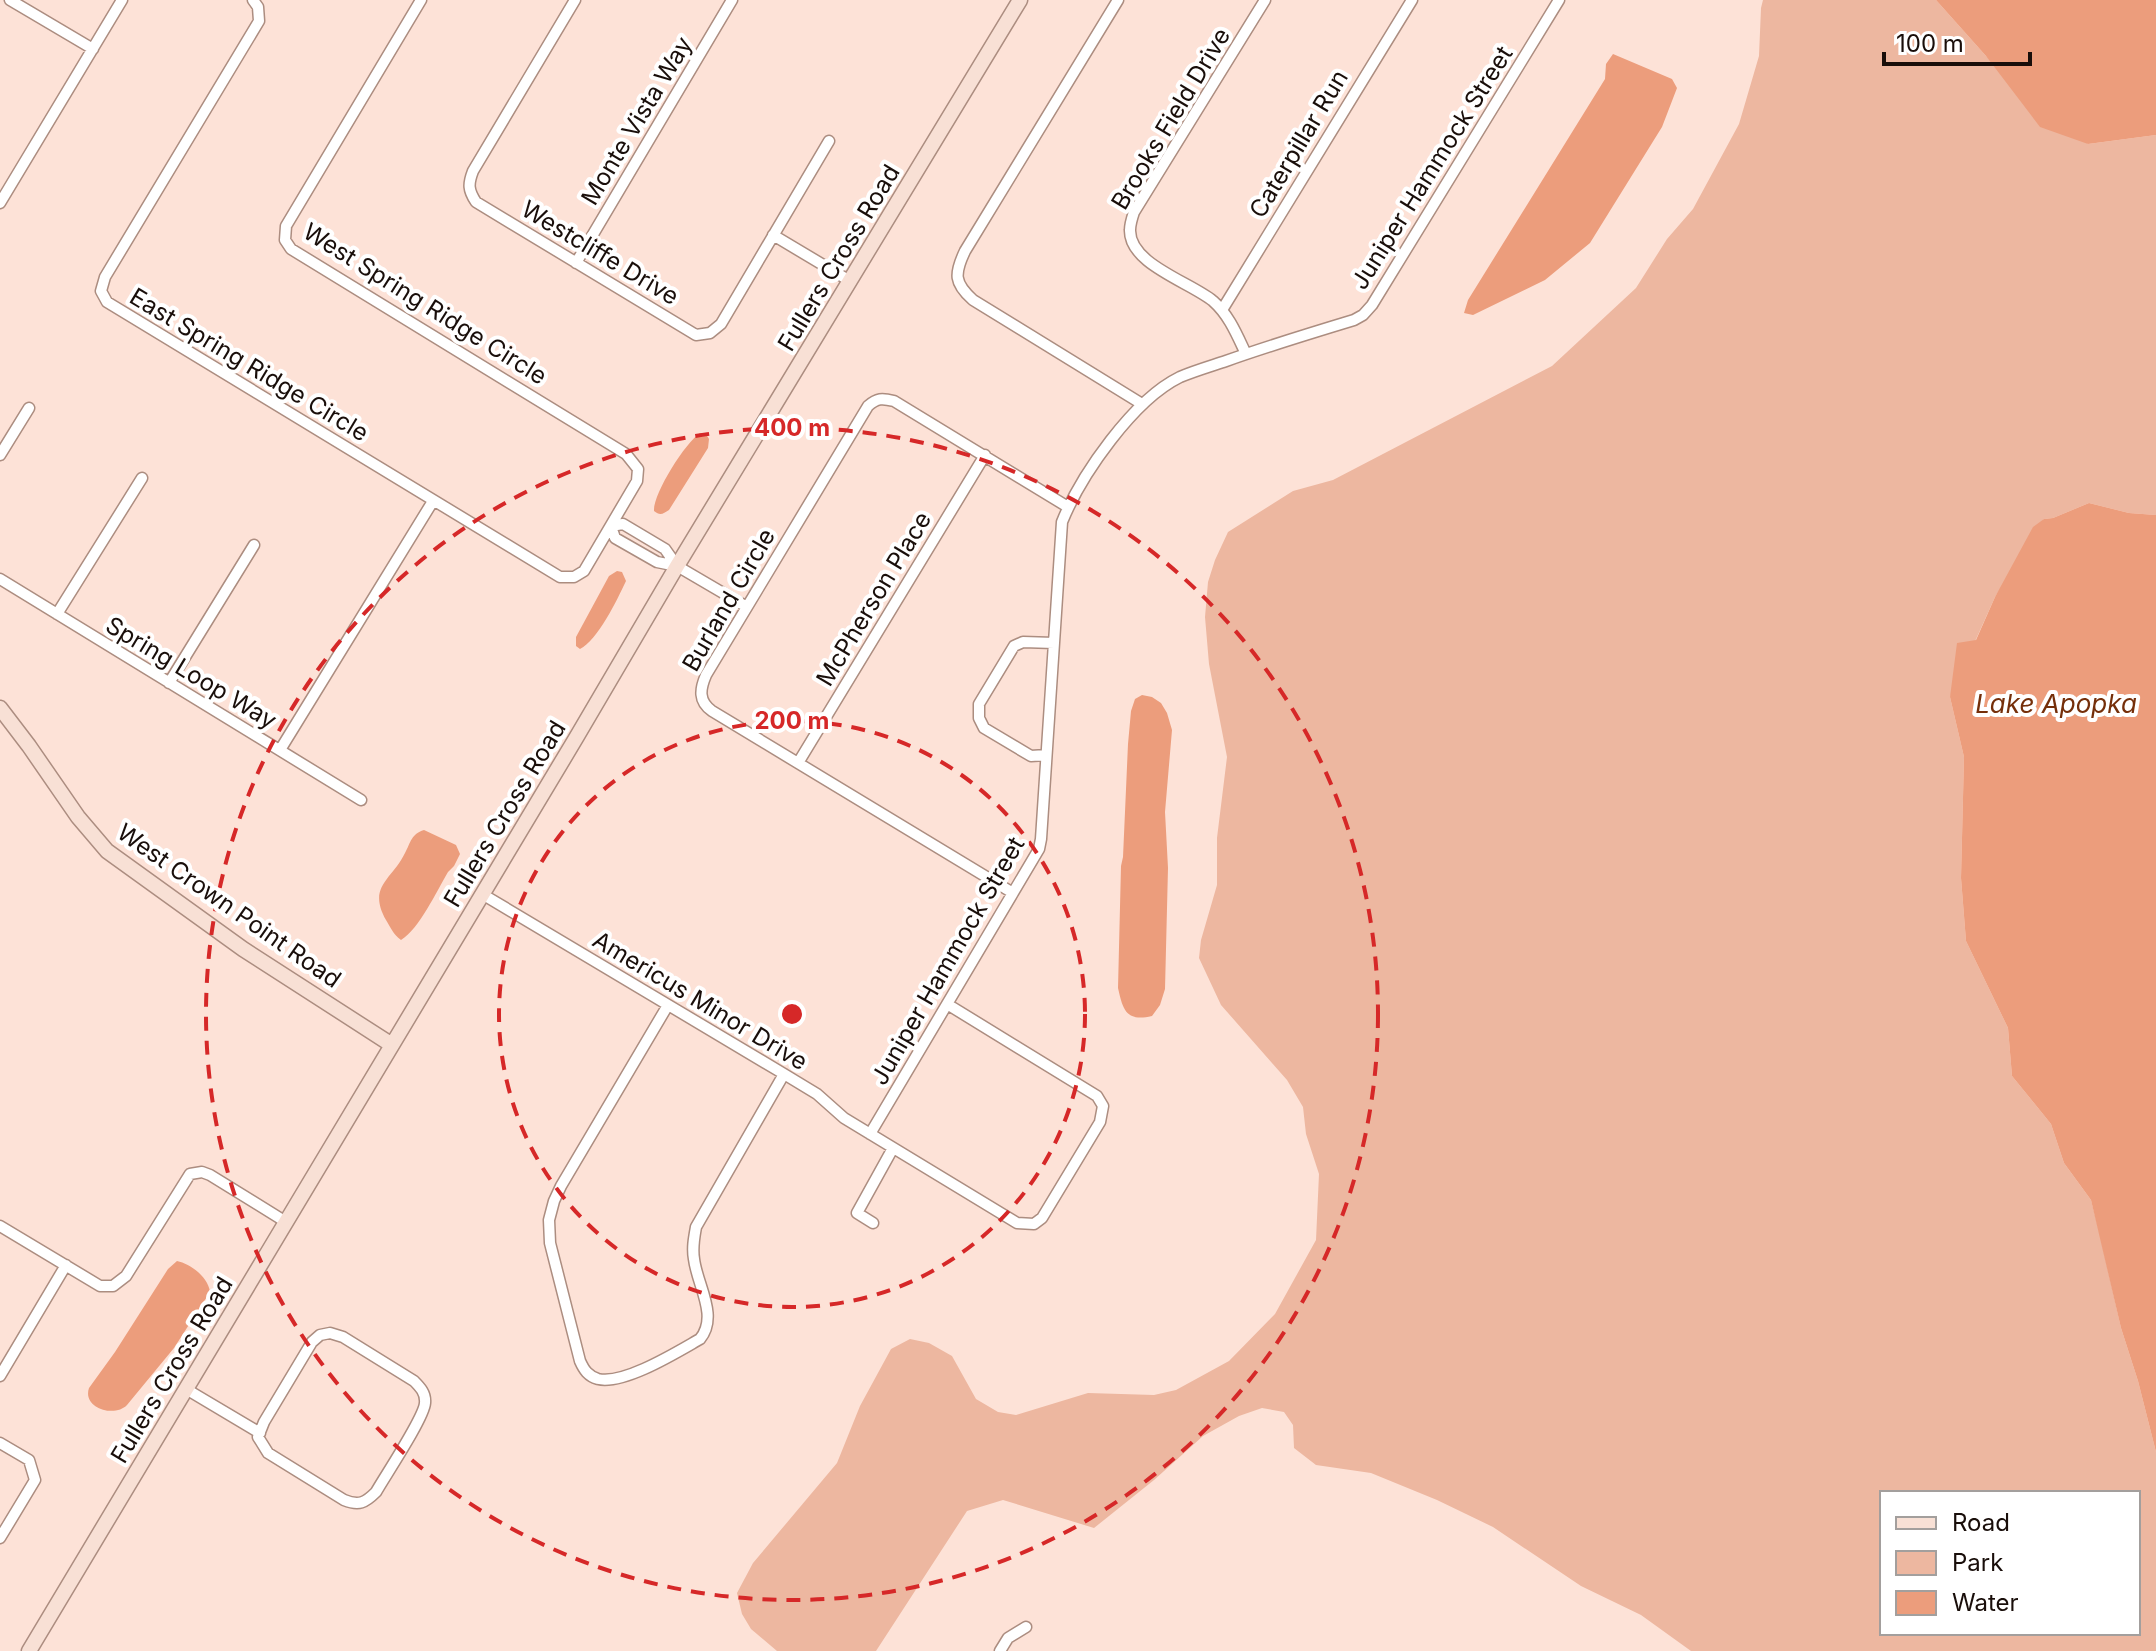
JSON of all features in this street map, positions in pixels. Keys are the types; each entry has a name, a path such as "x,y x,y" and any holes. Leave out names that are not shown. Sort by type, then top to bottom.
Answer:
{"street":[{"path":"10,0 93,49"},
{"path":"0,203 122,0"},
{"name":"East Spring Ridge Circle","path":"253,0 258,7 259,21 105,277 101,291 107,302 560,577 574,577 584,571 611,526"},
{"name":"West Spring Ridge Circle","path":"421,0 286,226 285,240 291,249 626,454 638,469 637,481 611,526"},
{"name":"Westcliffe Drive","path":"575,0 469,182 470,192 476,202 696,335 710,333 721,324 829,141"},
{"name":"Monte Vista Way","path":"576,263 732,0"},
{"name":"Fullers Cross Road","path":"29,1651 677,566 1020,0"},
{"path":"1118,0 965,251 957,276 961,290 973,300 1142,404"},
{"name":"Brooks Field Drive","path":"1246,354 1222,310 1136,251 1129,227 1134,212 1265,0"},
{"name":"Caterpillar Run","path":"1222,310 1412,0"},
{"name":"Juniper Hammock Street","path":"870,1134 1039,849 1062,522 1068,507 1126,420 1142,404 1179,378 1363,315 1559,0"},
{"path":"773,235 850,281"},
{"name":"Burland Circle","path":"1013,893 712,711 705,706 701,688 868,406 875,400 894,401 1068,507"},
{"path":"0,455 29,408"},
{"name":"McPherson Place","path":"798,763 985,455"},
{"path":"57,614 142,478"},
{"path":"280,750 433,501"},
{"path":"611,526 623,524 665,549 677,566 747,607"},
{"path":"169,683 254,545"},
{"name":"Spring Loop Way","path":"0,579 361,800"},
{"path":"1046,755 1031,756 984,728 979,718 979,704 1014,646 1023,642 1054,643"},
{"name":"West Crown Point Road","path":"0,708 78,817 107,851 243,949 392,1045"},
{"name":"Americus Minor Drive","path":"482,894 817,1094 844,1118 1017,1223 1034,1224 1042,1218 1100,1122 1103,1106 1097,1096 947,1004"},
{"path":"668,1005 561,1186 549,1220 550,1243 580,1361 590,1375 613,1379 651,1367 700,1339 706,1332 708,1315 694,1261 696,1227 784,1074"},
{"path":"873,1223 857,1213 893,1148"},
{"path":"0,1226 100,1286 113,1286 126,1276 190,1174 202,1172 210,1175 286,1222"},
{"path":"0,1376 66,1265"},
{"path":"330,1333 343,1337 414,1381 422,1390 425,1403 376,1492 356,1505 268,1453 261,1445 260,1433 312,1342 320,1335 330,1333"},
{"path":"186,1389 260,1433"},
{"path":"0,1443 29,1460 35,1480 0,1538"},
{"path":"1000,1651 1008,1638 1026,1627"}],"green space":[{"path":"1763,0 1936,0 1986,56 2088,144 2156,135 2156,515 2129,513 2089,503 2044,519 1995,597 1950,697 1964,757 1961,878 1966,941 2008,1028 2012,1076 2051,1124 2064,1163 2091,1200 2121,1328 2156,1452 2156,1651 1691,1651 1641,1615 1581,1586 1493,1527 1371,1473 1316,1465 1294,1448 1293,1425 1284,1412 1262,1408 1239,1416 1203,1436 1094,1528 1003,1500 967,1511 876,1651 777,1651 751,1629 742,1614 737,1593 753,1563 837,1463 860,1406 891,1349 910,1339 929,1343 952,1356 976,1399 998,1412 1016,1415 1088,1393 1154,1395 1176,1390 1229,1361 1275,1314 1316,1240 1319,1174 1306,1134 1303,1107 1287,1080 1221,1005 1199,958 1217,885 1217,838 1227,757 1209,664 1205,617 1208,582 1215,560 1228,532 1293,491 1333,480 1552,366 1636,288 1667,239 1693,209 1739,124 1759,56"}],"water":[{"path":"1936,0 2156,0 2156,135 2088,144 2040,127 1986,56"},
{"path":"1613,54 1672,79 1677,88 1662,127 1590,243 1545,280 1473,315 1464,313 1468,300 1605,79 1606,64"},
{"path":"700,433 706,434 709,439 708,448 669,510 656,513 655,503 664,481 686,447"},
{"name":"Lake Apopka","path":"2089,503 2129,513 2156,515 2156,1452 2121,1328 2091,1200 2064,1163 2051,1124 2012,1076 2008,1028 1966,941 1961,878 1964,757 1950,697 1957,643 1976,640 1995,597 2033,527 2044,519"},
{"path":"617,571 622,572 626,581 600,629 580,649 576,646 576,637 609,576"},
{"path":"1142,695 1161,703 1172,730 1165,812 1168,868 1165,989 1160,1005 1152,1016 1136,1017 1127,1012 1118,988 1128,744 1131,711 1135,699"},
{"path":"424,830 456,845 460,854 421,918 401,940 386,920 379,899 380,891 412,839"},
{"path":"177,1261 198,1272 210,1292 174,1348 127,1405 115,1411 95,1406 88,1395 89,1388 168,1269"}]}
